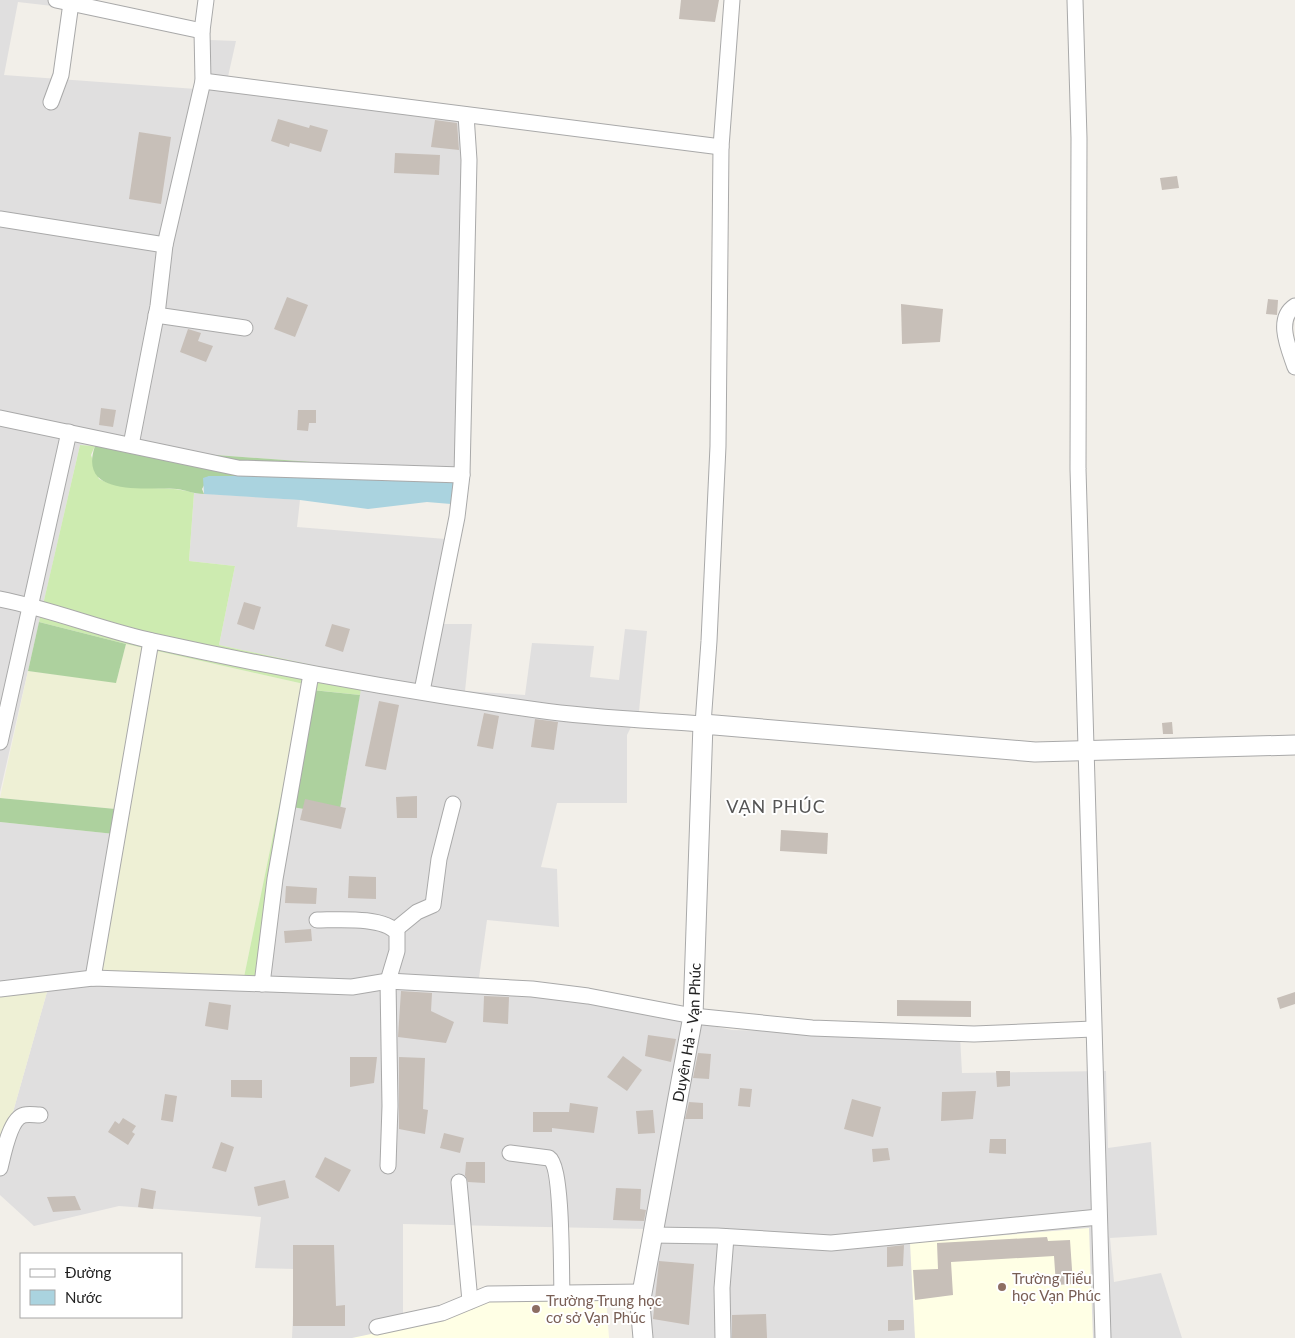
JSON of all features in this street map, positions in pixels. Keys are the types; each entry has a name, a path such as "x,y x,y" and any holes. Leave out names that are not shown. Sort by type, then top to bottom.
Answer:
{"street":[{"path":"131,445 156,315 165,245 203,81 202,31 206,0"},
{"path":"703,724 709,641 718,446 721,147 732,0"},
{"path":"1075,0 1078,138 1078,469 1102,1338"},
{"path":"51,102 61,76 63,2 202,31"},
{"path":"203,81 721,147"},
{"path":"422,691 457,518 462,475 469,160 466,115"},
{"path":"0,219 165,245"},
{"path":"1295,306 1289,312 1284,325 1295,367"},
{"path":"156,315 245,328"},
{"path":"0,418 238,468 462,475"},
{"path":"0,742 2,723 69,432"},
{"path":"0,599 30,605 151,640 311,674 352,682 539,710 1035,752 1295,745"},
{"path":"93,978 151,640"},
{"path":"262,984 275,879 311,674"},
{"name":"Duyên Hà - Vạn Phúc","path":"643,1338 640,1304 693,1016 703,724"},
{"path":"394,930 417,912 433,905 438,859 453,804"},
{"path":"317,920 362,920 394,930 398,935 397,950 388,981 390,1106 388,1166"},
{"path":"0,989 93,978 352,987 388,981 532,989 588,996 693,1016 812,1028 974,1034 1093,1029"},
{"path":"0,1168 11,1129 17,1119 23,1115 40,1115"},
{"path":"510,1153 549,1158 555,1164 559,1194 562,1294"},
{"path":"459,1182 470,1301"},
{"path":"652,1235 831,1243 1099,1218"},
{"path":"723,1338 722,1288 726,1237"},
{"path":"377,1327 442,1313 488,1294 642,1292"}],"shaded area":[{"path":"0,0 62,0 61,7 18,2 4,75 196,89 210,40 236,41 227,81 472,120 461,473 80,445 0,792"},
{"path":"194,493 300,500 297,527 458,540 440,624 472,624 465,691 525,695 532,643 594,646 590,677 619,680 625,629 647,631 639,711 627,735 627,803 557,803 541,867 557,869 559,927 487,920 478,985 602,1003 732,1030 960,1036 962,1073 1106,1071 1108,1148 1151,1142 1157,1235 1110,1238 1114,1282 1161,1273 1182,1338 638,1338 647,1229 403,1224 403,1338 292,1338 295,1269 255,1268 261,1217 119,1206 34,1226 0,1195 0,1158 47,992 0,996 0,822 124,835 101,974 256,982 292,807 339,815 363,676 219,645 235,566 189,561"},
{"path":"126,644 304,684 243,982 100,974 126,810 0,798 28,671 116,682"},
{"path":"47,992 0,1158 0,996"},
{"name":"Trường Tiểu học Vạn Phúc","path":"1089,1228 1093,1338 915,1338 910,1243"},
{"name":"Trường Trung học cơ sở Vạn Phúc","path":"606,1298 609,1338 352,1338 447,1318 484,1300"}],"green space":[{"path":"80,445 95,446 91,455 99,479 122,486 182,490 194,493 189,561 235,566 219,645 363,676 360,695 313,690 257,982 243,982 304,684 126,644 39,622"},
{"path":"95,446 461,473 456,483 294,472 253,476 209,476 202,489 204,494 200,494 177,489 118,486 105,482 96,475 92,463"},
{"path":"39,622 126,644 116,683 28,671"},
{"path":"312,690 360,695 339,815 292,807"},
{"path":"0,798 126,810 124,835 0,822"}],"water":[{"path":"294,472 456,483 451,504 427,502 368,509 300,500 204,494 203,478 209,476 253,476"}],"building":[{"path":"681,0 719,0 715,22 679,19"},
{"path":"278,119 309,128 310,125 328,130 321,152 290,143 289,147 271,141"},
{"path":"435,120 457,123 459,150 431,147"},
{"path":"139,132 171,137 161,204 129,199"},
{"path":"395,153 440,155 439,175 394,173"},
{"path":"1177,176 1179,188 1162,190 1160,178"},
{"path":"287,297 308,305 295,337 274,329"},
{"path":"1268,299 1278,300 1277,315 1266,314"},
{"path":"901,304 943,309 940,342 902,344"},
{"path":"188,329 201,333 198,341 213,346 206,362 180,352"},
{"path":"101,408 116,410 113,427 99,425"},
{"path":"298,410 316,410 316,423 309,423 308,431 297,430"},
{"path":"244,602 261,607 254,630 237,624"},
{"path":"332,624 350,629 343,652 325,646"},
{"path":"379,701 399,705 386,770 365,766"},
{"path":"484,713 499,716 493,749 477,746"},
{"path":"535,719 558,722 554,750 531,747"},
{"path":"1172,722 1173,734 1163,734 1162,723"},
{"path":"417,796 417,818 397,818 396,797"},
{"path":"305,799 346,808 341,829 300,820"},
{"path":"781,830 828,833 827,854 780,851"},
{"path":"349,876 376,877 376,899 348,898"},
{"path":"286,886 317,888 316,904 285,903"},
{"path":"311,929 312,941 285,943 284,931"},
{"path":"401,991 432,993 431,1011 454,1022 446,1043 398,1037"},
{"path":"1295,992 1295,1004 1280,1009 1277,998"},
{"path":"484,996 509,997 508,1024 483,1022"},
{"path":"897,1000 971,1001 971,1017 897,1016"},
{"path":"209,1002 231,1005 228,1030 205,1026"},
{"path":"648,1035 676,1039 671,1062 645,1056"},
{"path":"698,1053 711,1054 709,1079 693,1078"},
{"path":"623,1056 642,1070 627,1091 607,1077"},
{"path":"350,1057 377,1057 374,1083 350,1087"},
{"path":"399,1057 425,1058 423,1109 428,1110 425,1134 399,1129"},
{"path":"996,1071 1010,1071 1010,1086 997,1087"},
{"path":"231,1080 262,1080 262,1098 231,1097"},
{"path":"740,1088 752,1089 750,1107 738,1106"},
{"path":"976,1091 973,1119 941,1121 942,1092"},
{"path":"165,1094 177,1096 173,1122 161,1120"},
{"path":"852,1099 881,1107 873,1137 844,1129"},
{"path":"689,1102 703,1103 703,1119 685,1119"},
{"path":"570,1103 598,1107 594,1133 552,1128 552,1132 533,1132 533,1112 569,1112"},
{"path":"653,1110 655,1133 638,1134 636,1111"},
{"path":"123,1118 136,1126 132,1132 135,1134 128,1145 108,1132 115,1121 119,1124"},
{"path":"444,1133 464,1138 460,1153 440,1148"},
{"path":"990,1139 1006,1139 1006,1154 989,1153"},
{"path":"221,1142 234,1147 226,1172 212,1168"},
{"path":"888,1148 890,1160 873,1162 872,1149"},
{"path":"325,1157 351,1170 339,1192 315,1177"},
{"path":"466,1162 485,1162 485,1183 468,1182 465,1175"},
{"path":"285,1180 289,1198 258,1206 254,1187"},
{"path":"141,1188 156,1191 153,1209 138,1207"},
{"path":"616,1188 641,1189 640,1209 646,1210 644,1221 613,1220"},
{"path":"75,1196 81,1210 53,1212 47,1197"},
{"path":"1047,1237 1048,1241 1070,1240 1073,1284 1056,1285 1054,1256 951,1262 953,1295 915,1300 913,1270 938,1269 937,1243"},
{"path":"293,1245 334,1245 336,1306 345,1305 345,1326 293,1326"},
{"path":"904,1245 903,1266 887,1267 887,1247"},
{"path":"659,1261 694,1264 689,1325 653,1319"},
{"path":"766,1314 767,1338 732,1338 732,1315"},
{"path":"888,1320 904,1320 904,1330 888,1331"}],"place":[{"name":"Trường Tiểu học Vạn Phúc","path":"1002,1287"},
{"name":"Trường Trung học cơ sở Vạn Phúc","path":"536,1309"}],"district":[{"name":"VẠN PHÚC","path":"776,806"}]}
